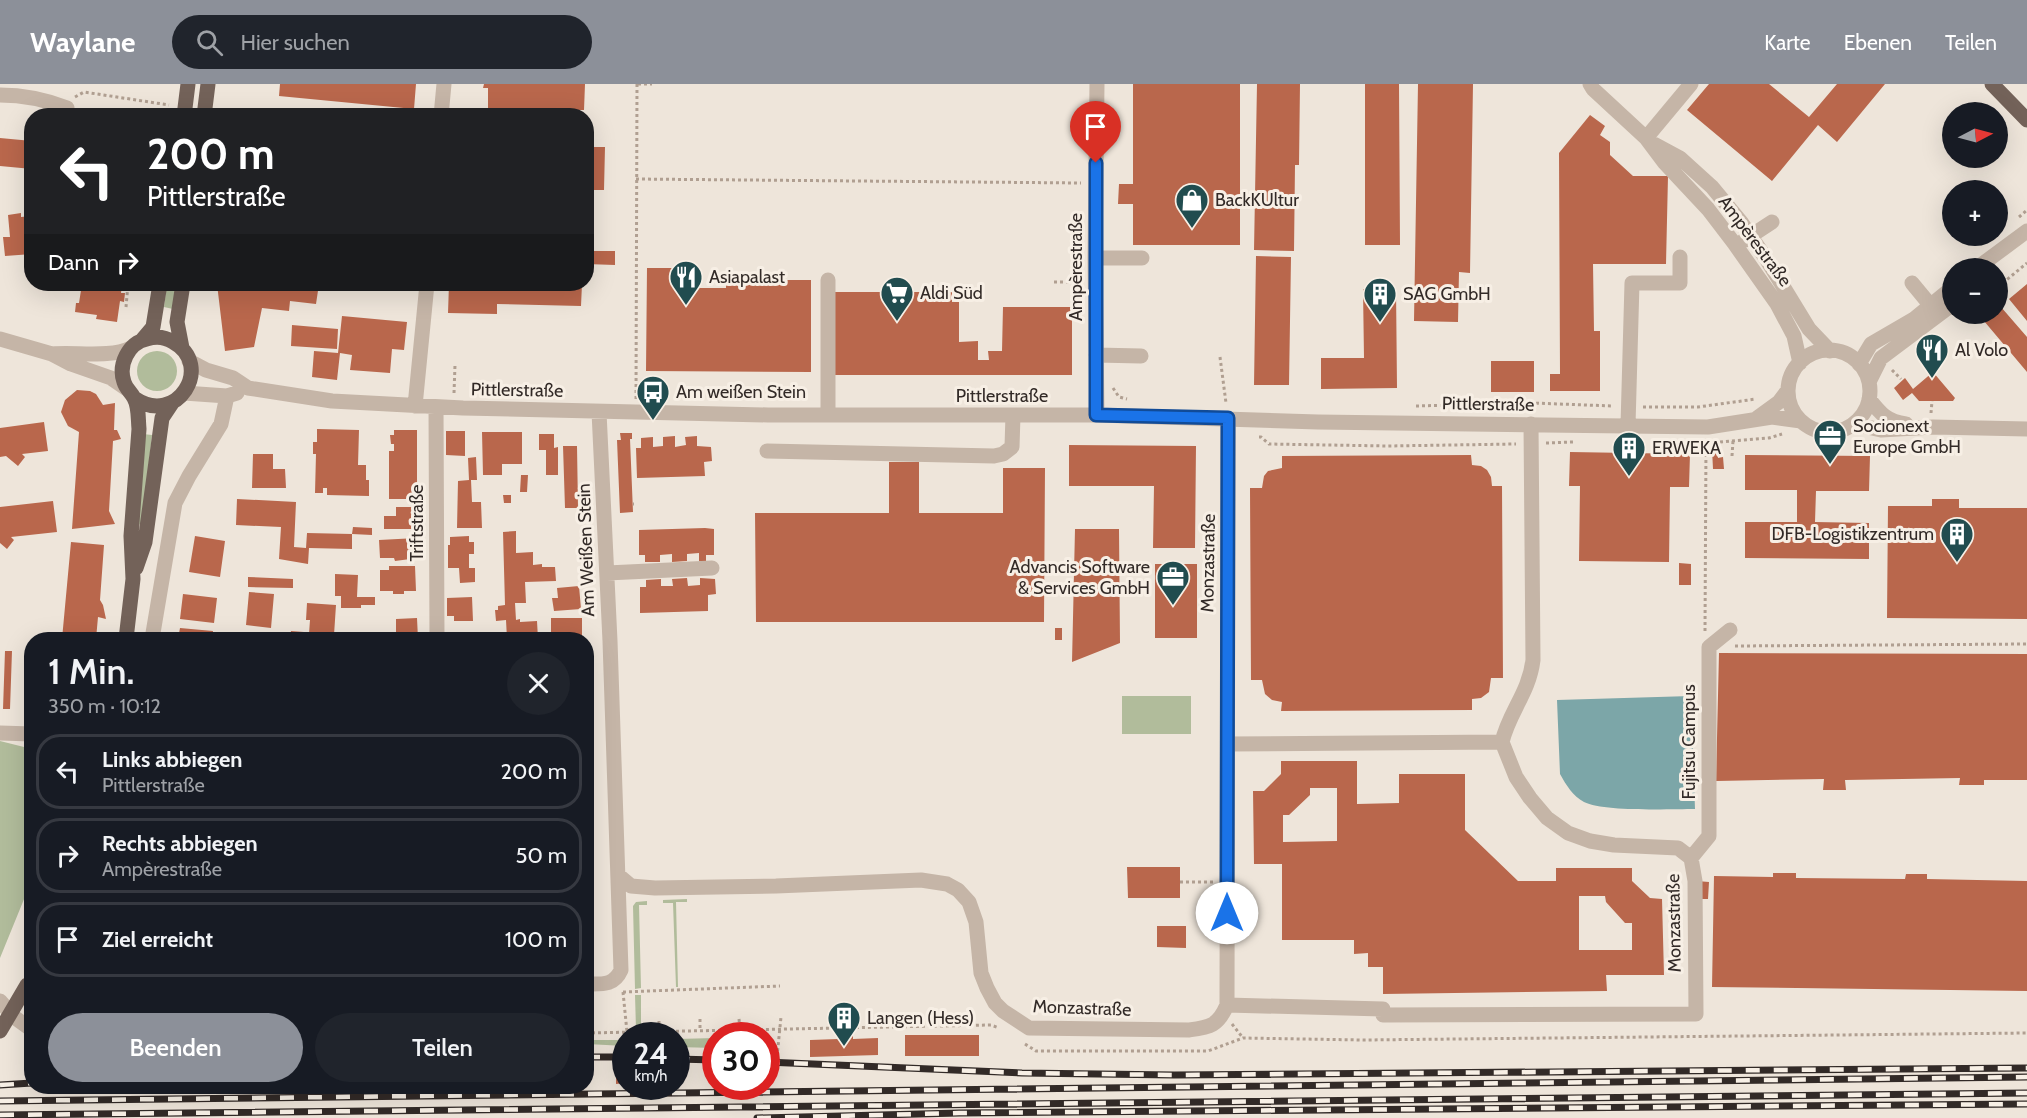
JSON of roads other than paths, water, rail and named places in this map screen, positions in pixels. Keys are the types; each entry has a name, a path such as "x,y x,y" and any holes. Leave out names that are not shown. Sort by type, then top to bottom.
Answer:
{"main road":[{"path":"185,108 188,84"},
{"path":"205,108 208,84"},
{"path":"1992,84 2027,120"},
{"path":"127,632 133,579 131,536 139,429 138,413 122,373 123,364 153,327 159,291"},
{"path":"133,579 145,542 162,418 190,382 191,371 177,322 182,291"},
{"path":"137,344 162,337 175,343 185,354"},
{"path":"131,394 150,406 166,405 178,398"},
{"path":"0,1031 24,990"}],"street":[{"path":"442,108 444,84"},
{"name":"Ampèrestraße","path":"1096,415 1097,84"},
{"name":"Ampèrestraße","path":"1590,84 1647,140 1708,209 1778,304 1794,336 1800,363"},
{"path":"1647,140 1691,84"},
{"path":"0,95 22,95 43,99 67,108"},
{"name":"Ampèrestraße","path":"1647,140 1680,158 1712,187 1751,237 1809,329 1830,351"},
{"name":"Ampèrestraße","path":"1658,154 1674,162 1743,241 1751,237"},
{"path":"1751,237 1772,222"},
{"path":"1991,258 2027,231"},
{"path":"2001,258 2027,231"},
{"path":"1628,425 1632,283 1680,283 1680,257"},
{"path":"1095,258 1142,258"},
{"path":"828,280 828,415"},
{"path":"1912,283 1931,306"},
{"path":"416,406 426,291"},
{"path":"1859,364 1871,344 1914,319 1942,296"},
{"path":"1869,382 1859,364 1850,357 1830,351 1819,352 1800,363 1794,371 1788,390 1794,412 1810,428 1821,432 1844,430 1861,417 1869,399 1869,382 1881,358 1942,312"},
{"path":"0,339 52,354 70,364 111,378 131,394"},
{"path":"52,354 73,352 99,354 137,344"},
{"name":"Pittlerstraße","path":"185,354 206,370 233,378 248,388 332,401 453,408 636,413 1096,415 1708,427 1772,417 1801,421"},
{"path":"1096,355 1141,356"},
{"name":"Pittlerstraße","path":"178,398 227,396 248,388"},
{"name":"Pittlerstraße","path":"1757,418 1779,402 1788,390"},
{"path":"153,632 175,503 221,424 227,396"},
{"path":"1869,399 1886,418 1894,423 1932,421 2027,429"},
{"name":"Triftstraße","path":"436,407 437,632"},
{"name":"Am Weißen Stein","path":"594,984 609,983 618,977 621,970 599,412"},
{"path":"767,451 994,456 1003,454 1012,447 1012,415"},
{"name":"Monzastraße","path":"618,875 631,886 655,888 921,880 947,884 958,890 969,902 976,922 981,973 995,1003 1029,1028 1189,1030 1212,1026 1224,1013 1227,1005 1228,418"},
{"path":"1854,424 1881,430 1932,421"},
{"path":"1228,744 1502,742 1505,730 1532,676 1531,424"},
{"path":"607,573 712,568"},
{"name":"Fujitsu Campus","path":"1691,858 1709,836 1709,646 1730,630"},
{"path":"0,733 24,734"},
{"name":"Monzastraße","path":"1227,1005 1383,1009 1383,1015 1696,1014 1695,881 1691,858 1678,848 1614,845 1590,841 1568,833 1547,818 1530,798 1516,777 1502,742"},
{"path":"0,1001 24,1026"}],"water":[{"path":"1691,696 1695,809 1606,807 1584,802 1570,790 1560,774 1557,700"}],"railway":[{"path":"594,1057 612,1057"},
{"path":"690,1059 702,1060"},
{"path":"780,1063 1022,1073 1174,1075 2027,1068"},
{"path":"594,1094 2027,1077"},
{"path":"0,1085 24,1084"},
{"path":"0,1115 2027,1093"},
{"path":"0,1101 591,1094"},
{"path":"757,1118 959,1113 2027,1104"}],"place":[{"name":"BackKUltur","path":"1192,229"},
{"name":"Asiapalast","path":"686,306"},
{"name":"Aldi Süd","path":"897,322"},
{"name":"SAG GmbH","path":"1380,323"},
{"name":"Al Volo","path":"1932,379"},
{"name":"Am weißen Stein","path":"653,421"},
{"name":"Socionext Europe GmbH","path":"1830,465"},
{"name":"ERWEKA","path":"1629,477"},
{"name":"DFB-Logistikzentrum","path":"1957,563"},
{"name":"Advancis Software & Services GmbH","path":"1173,606"},
{"name":"Langen (Hess)","path":"844,1047"}]}
